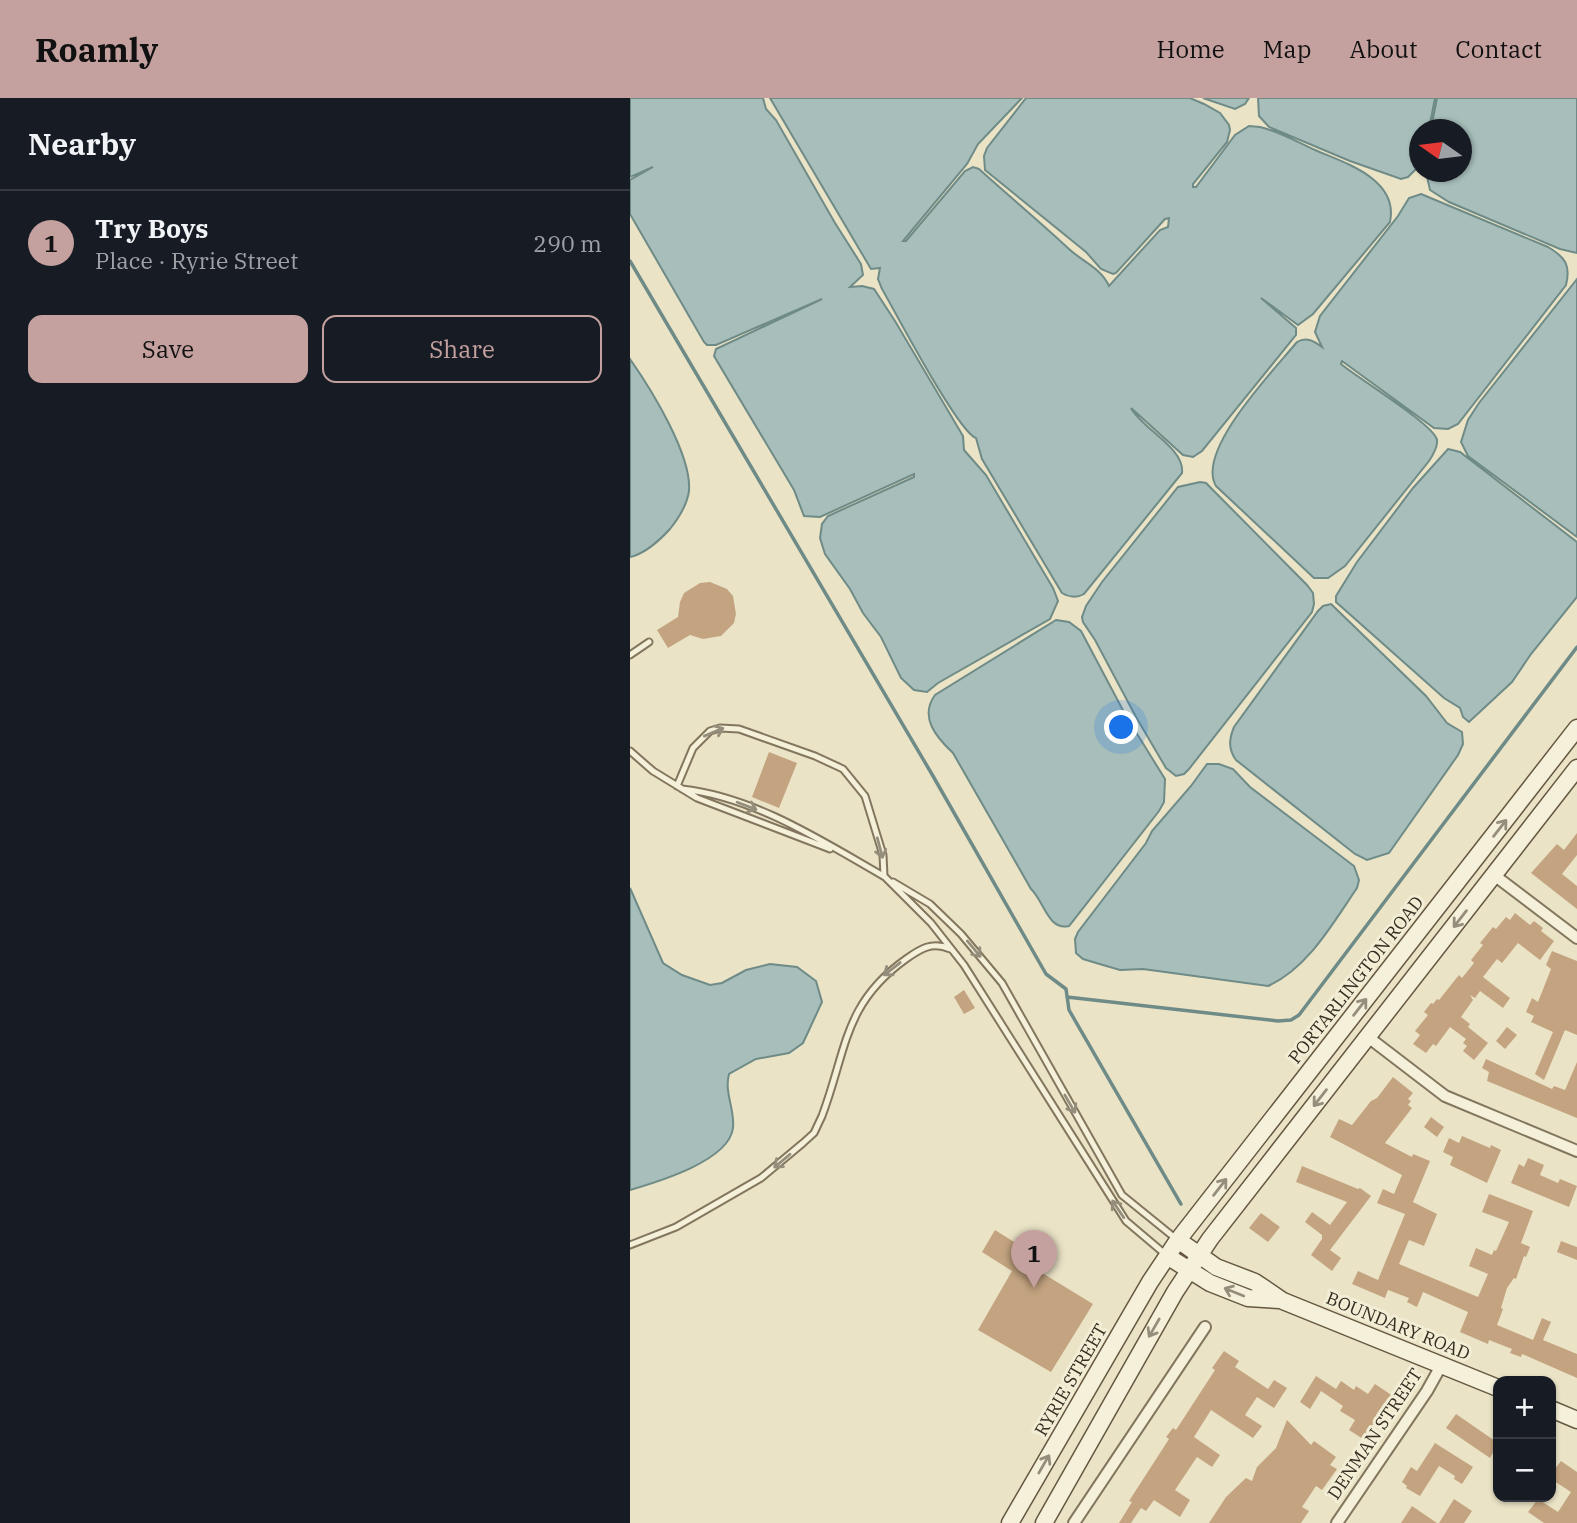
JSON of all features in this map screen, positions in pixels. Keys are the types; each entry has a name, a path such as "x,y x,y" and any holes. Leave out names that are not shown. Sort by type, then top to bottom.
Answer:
{"main road":[{"name":"PORTARLINGTON ROAD","path":"1167,1256 1577,729"},
{"path":"1046,1521 1200,1254 1577,768"},
{"name":"BOUNDARY ROAD","path":"1178,1240 1216,1266 1255,1282 1283,1301 1493,1386"},
{"name":"BOUNDARY ROAD","path":"1167,1256 1210,1283 1248,1298 1283,1301"},
{"name":"RYRIE STREET","path":"1010,1523 1167,1256"},
{"path":"1556,1411 1577,1420"}],"street":[{"path":"1494,875 1577,938"},
{"path":"1368,1037 1445,1096 1577,1151"},
{"path":"1074,1523 1205,1326"},
{"name":"DENMAN STREET","path":"1337,1523 1442,1364"}],"lane":[{"path":"630,655 649,642"},
{"path":"680,787 693,748 709,732 720,728 740,729 843,769 865,796 883,855 884,876 915,906 964,965 1126,1221 1167,1256"},
{"path":"630,751 653,771 697,798 847,855"},
{"path":"680,787 733,800 775,817 847,855 930,904 978,953 1002,984 1122,1195 1178,1240"},
{"path":"630,1245 676,1227 761,1178 796,1150 814,1133 855,1017 871,989 886,973 921,948 937,945 953,950"}],"water":[{"path":"630,98 763,98 766,109 776,120 861,264 863,275 850,287 874,289 963,436 964,450 986,475 1053,588 1058,601 1050,619 938,683 927,692 914,690 901,678 881,637 825,554 820,538 822,524 828,516 914,477 914,474 820,517 804,516 794,490 714,356 716,349 822,299 716,345 707,345 704,342 630,214 630,180 653,167 630,177"},
{"path":"770,98 1022,98 978,144 967,164 903,241 906,241 965,171 973,167 979,169 1069,249 1097,270 1109,286 1160,230 1168,227 1169,218 1165,219 1116,273 1101,269 1086,252 985,170 984,156 987,148 1026,98 1190,98 1220,113 1230,130 1227,142 1193,187 1196,187 1235,135 1249,126 1260,127 1281,134 1367,175 1386,194 1391,207 1390,222 1313,314 1298,325 1261,298 1296,328 1296,335 1202,451 1193,457 1183,455 1131,408 1177,455 1182,473 1084,594 1070,596 1062,593 982,459 976,438 956,416 928,370 882,289 878,279 880,268 871,269"},
{"path":"1203,98 1249,98 1245,104 1235,109"},
{"path":"1258,98 1435,98 1431,119 1409,119 1409,176 1401,179 1269,127 1259,116"},
{"path":"1437,98 1577,98 1577,253 1560,249 1449,202 1430,190 1428,182 1472,182 1472,119 1433,119"},
{"path":"1421,194 1548,247 1565,262 1568,272 1566,285 1458,424 1448,429 1434,428 1342,361 1341,364 1423,424 1433,433 1437,443 1429,461 1345,566 1328,578 1314,578 1216,486 1213,471 1217,453 1240,411 1297,342 1307,340 1322,347 1315,332 1320,316 1409,198"},
{"path":"1577,279 1577,537 1468,456 1461,442 1468,420 1479,403"},
{"path":"630,359 659,404 677,441 684,459 689,491 682,512 662,538 641,553 630,557"},
{"path":"1448,449 1460,452 1577,542 1577,597 1512,682 1469,722 1463,717 1460,708 1444,698 1336,602 1336,596 1357,562 1413,488"},
{"path":"1206,483 1307,585 1313,593 1314,604 1312,612 1189,769 1176,776 1166,768 1082,617 1102,582 1178,487"},
{"path":"1331,604 1426,696 1447,723 1462,732 1463,744 1458,755 1389,853 1367,860 1355,854 1236,760 1231,748 1230,740 1234,727 1318,611"},
{"path":"1056,620 1069,622 1081,631 1126,716 1165,779 1164,802 1159,811 1069,926 1056,924 1051,920 953,753 936,733 929,719 930,703 935,695"},
{"path":"1207,764 1219,764 1233,769 1250,787 1354,866 1359,880 1357,888 1329,930 1307,956 1282,978 1268,986 1143,969 1120,970 1083,959 1076,953 1075,939 1078,932 1146,843 1152,831"},
{"path":"630,888 663,963 682,975 710,985 722,983 746,970 770,964 797,967 816,981 822,1002 803,1043 789,1053 756,1059 729,1074 733,1128 729,1140 719,1150 690,1168 630,1190"}],"building":[{"path":"710,582 727,589 733,596 736,614 734,623 721,636 703,639 690,635 668,648 657,630 678,617 684,593 700,583"},
{"path":"769,752 797,763 779,808 752,797"},
{"path":"1577,833 1577,855 1562,874 1577,886 1577,909 1531,873 1557,844 1564,850"},
{"path":"1515,913 1530,925 1534,921 1543,928 1541,931 1554,941 1540,960 1518,943 1502,963 1497,959 1483,977 1510,998 1503,1008 1480,991 1475,998 1470,995 1473,1000 1461,1017 1470,1024 1468,1027 1488,1043 1474,1060 1463,1051 1467,1046 1463,1043 1466,1039 1450,1027 1436,1046 1433,1044 1426,1053 1413,1044 1420,1035 1415,1031 1428,1015 1424,1012 1431,1003 1439,1000 1459,975 1462,978 1474,963 1471,960 1483,945 1480,943 1493,927 1496,929 1506,917 1510,920"},
{"path":"1552,951 1577,961 1577,1035 1565,1030 1544,1080 1535,1074 1553,1032 1531,1022 1534,1016 1526,1012 1532,998 1538,1002 1551,969 1546,965"},
{"path":"964,990 975,1008 964,1014 954,997"},
{"path":"1507,1027 1517,1035 1505,1049 1496,1041"},
{"path":"1486,1059 1552,1089 1554,1086 1565,1090 1577,1062 1577,1118 1487,1081 1489,1072 1482,1068"},
{"path":"1393,1077 1413,1093 1408,1099 1411,1101 1408,1105 1412,1108 1385,1143 1412,1157 1413,1154 1430,1161 1413,1202 1437,1214 1424,1246 1409,1240 1399,1264 1478,1297 1488,1274 1469,1266 1476,1248 1492,1255 1509,1222 1482,1212 1489,1194 1533,1211 1521,1243 1530,1247 1516,1279 1514,1278 1507,1288 1497,1325 1533,1340 1542,1318 1551,1322 1543,1340 1577,1354 1577,1378 1522,1354 1521,1357 1510,1353 1512,1349 1489,1340 1488,1344 1460,1332 1468,1312 1423,1292 1417,1307 1407,1302 1409,1298 1388,1290 1385,1298 1352,1284 1358,1271 1378,1280 1405,1214 1377,1203 1383,1189 1394,1194 1402,1175 1330,1137 1339,1119 1352,1125"},
{"path":"1431,1117 1444,1127 1437,1137 1424,1127"},
{"path":"1462,1136 1501,1150 1487,1183 1450,1165 1453,1157 1443,1152 1449,1138 1459,1143"},
{"path":"1528,1158 1544,1165 1540,1175 1558,1183 1560,1179 1577,1186 1569,1207 1511,1183 1519,1164 1524,1167"},
{"path":"1302,1166 1360,1188 1371,1196 1330,1250 1341,1258 1332,1271 1311,1255 1322,1235 1305,1222 1312,1212 1330,1225 1347,1202 1296,1182"},
{"path":"1261,1213 1280,1227 1268,1242 1249,1228"},
{"path":"995,1230 1027,1250 1021,1260 1093,1304 1051,1372 978,1330 1012,1271 982,1252"},
{"path":"1561,1241 1577,1247 1577,1260 1557,1252"},
{"path":"1224,1351 1239,1361 1235,1367 1268,1389 1274,1380 1287,1388 1274,1408 1257,1397 1245,1415 1262,1426 1253,1438 1211,1410 1194,1437 1220,1455 1212,1467 1197,1457 1175,1490 1190,1500 1180,1517 1154,1500 1146,1511 1141,1508 1131,1523 1119,1523 1132,1502 1129,1501 1169,1439 1166,1437 1173,1428 1176,1430 1215,1370 1212,1368"},
{"path":"1316,1376 1336,1389 1341,1381 1354,1390 1356,1386 1368,1394 1375,1384 1393,1396 1363,1439 1349,1430 1355,1420 1340,1411 1343,1406 1321,1391 1310,1409 1300,1402"},
{"path":"1456,1414 1493,1440 1490,1458 1446,1428"},
{"path":"1287,1420 1311,1445 1314,1441 1336,1457 1330,1465 1337,1469 1322,1490 1316,1486 1302,1507 1309,1511 1301,1523 1209,1523 1226,1497 1246,1478 1252,1481 1257,1467 1276,1448"},
{"path":"1435,1443 1473,1467 1462,1484 1439,1466 1420,1496 1406,1488 1402,1482 1411,1467 1417,1471"},
{"path":"1561,1461 1577,1472 1577,1523 1544,1523 1528,1512 1536,1502 1543,1502 1558,1512 1571,1492 1556,1482 1556,1468"},
{"path":"1454,1499 1472,1511 1464,1523 1439,1523"},
{"path":"1412,1506 1437,1523 1401,1523"}],"waterway":[{"path":"630,261 933,776 1046,974 1066,989 1069,1010 1181,1204"},
{"path":"1067,997 1278,1021 1291,1020 1299,1015 1577,647"}],"place":[{"name":"Try Boys","path":"1034,1288"}]}
